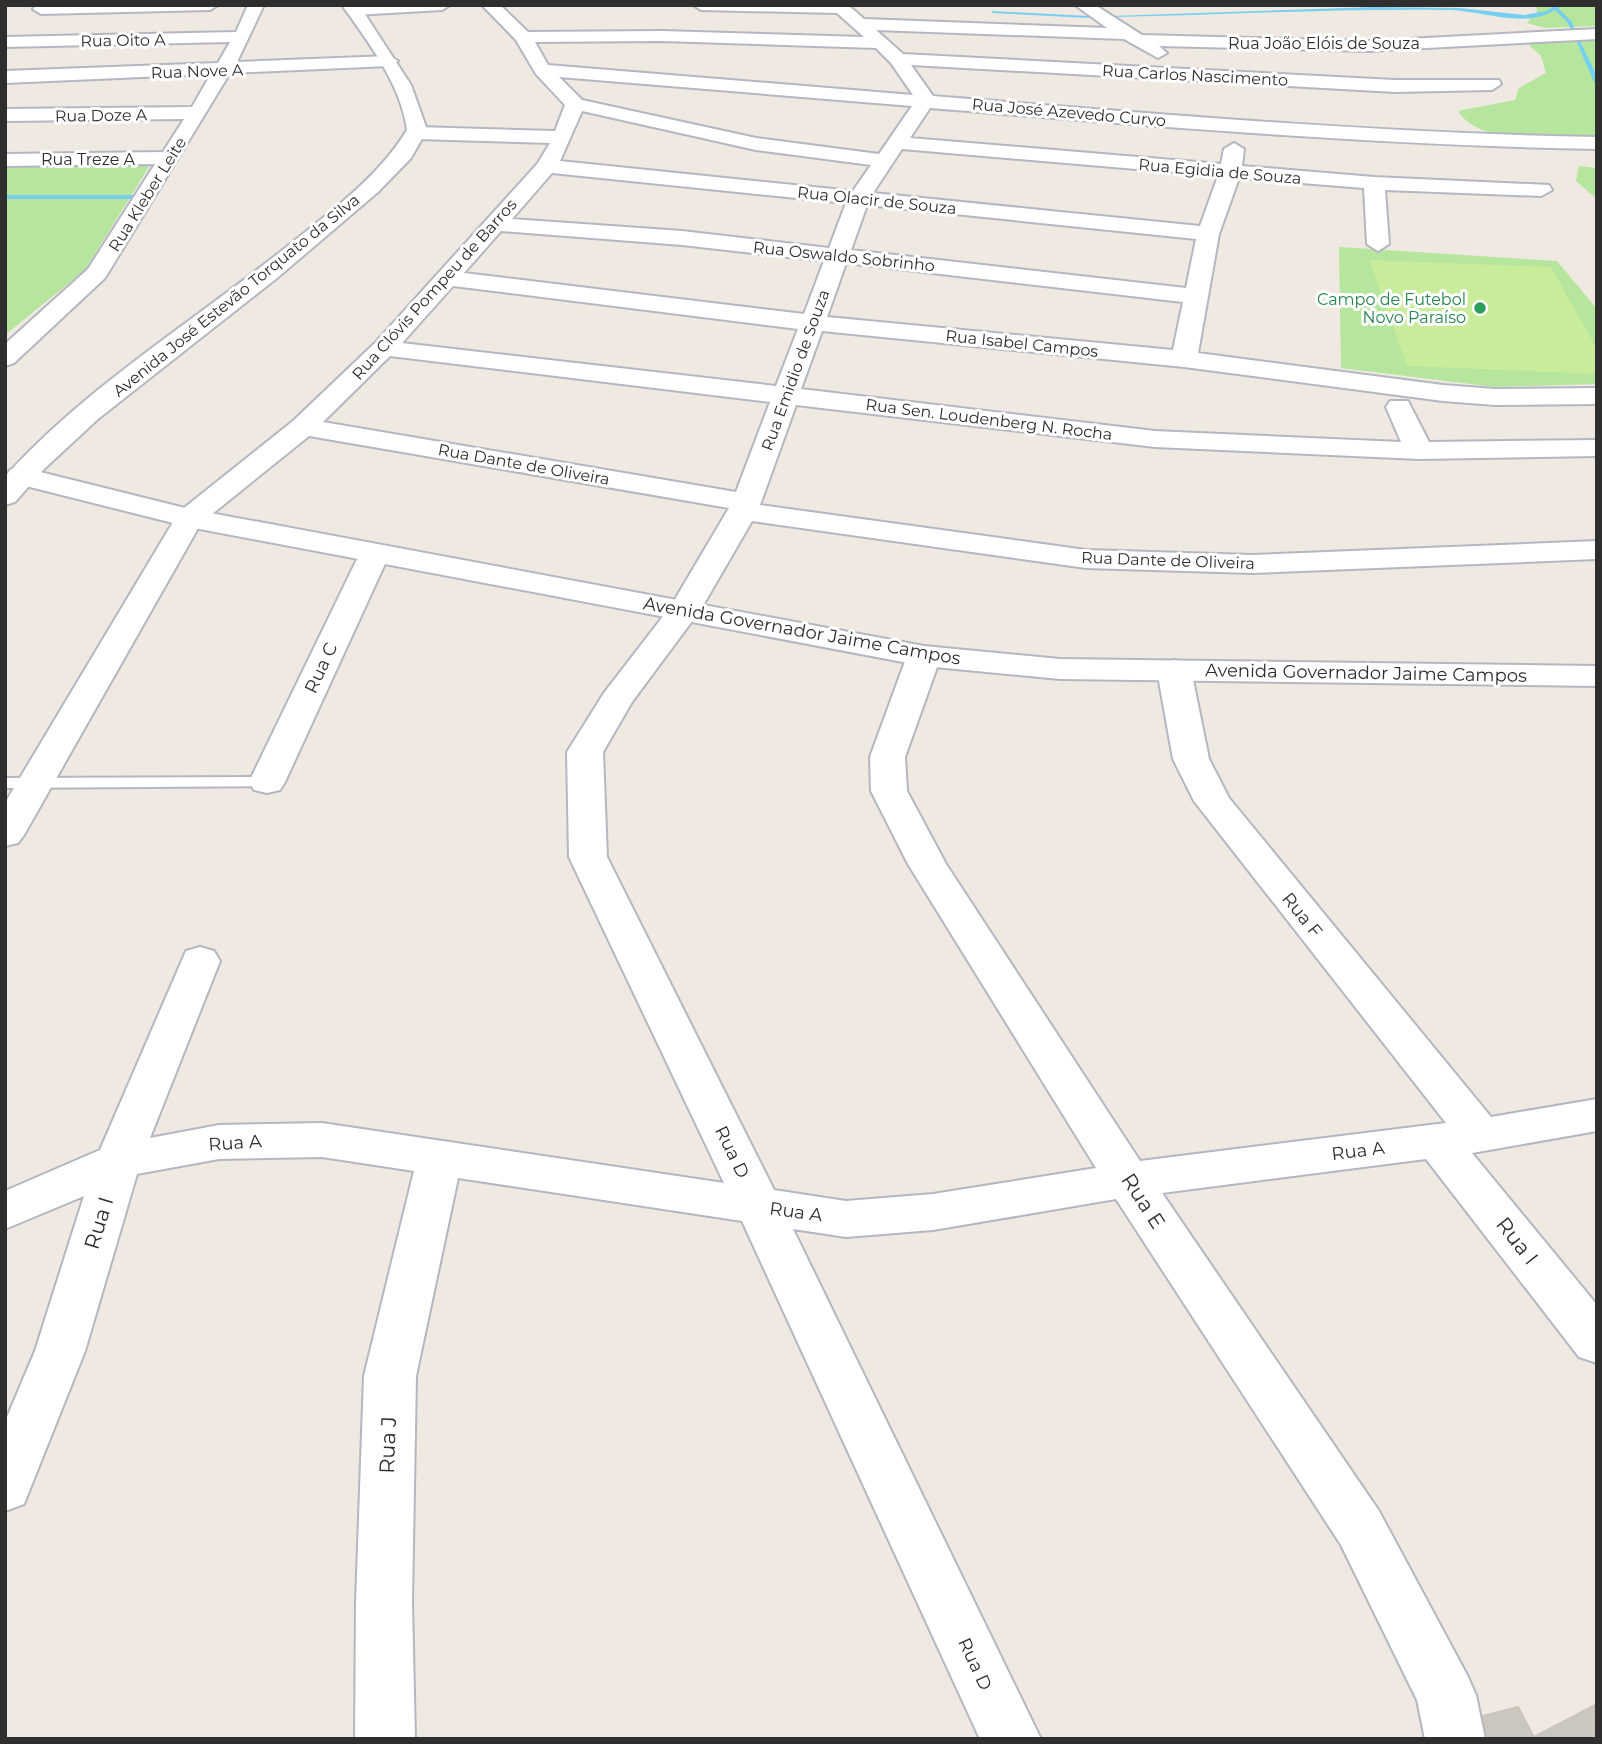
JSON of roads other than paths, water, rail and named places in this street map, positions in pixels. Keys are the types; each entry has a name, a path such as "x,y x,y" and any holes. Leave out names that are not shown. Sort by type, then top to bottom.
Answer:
{"street":[{"path":"41,9 210,5"},
{"name":"Rua Kleber Leite","path":"5,358 97,273 198,113 242,37 256,5"},
{"path":"352,8 442,5"},
{"path":"490,5 523,37 542,70 575,104"},
{"name":"Rua João Elóis de Souza","path":"701,5 845,12 1132,37 1369,46 1597,34"},
{"path":"1083,5 1199,76 1238,127 1230,173 1208,234 1184,359"},
{"path":"352,8 389,61 416,115 417,133 563,137"},
{"path":"845,12 898,59 926,100"},
{"path":"523,37 662,36 878,43"},
{"name":"Rua Oito A","path":"5,42 242,37"},
{"name":"Rua Carlos Nascimento","path":"898,59 1395,86 1492,84"},
{"name":"Rua Nove A","path":"5,77 389,61"},
{"name":"Rua José Azevedo Curvo","path":"542,70 1238,127 1484,141 1597,143"},
{"name":"Rua Emidio de Souza","path":"685,610 745,507 859,198 893,152 926,100"},
{"name":"Rua Clóvis Pompeu de Barros","path":"5,835 19,784 189,518 303,426 384,348 547,166 563,137 575,104"},
{"name":"Rua Egidia de Souza","path":"575,104 757,144 1374,183 1541,190"},
{"name":"Rua Doze A","path":"5,115 198,113"},
{"name":"Avenida José Estevão Torquato da Silva","path":"13,486 89,413 347,210 398,159 417,133"},
{"name":"Rua Treze A","path":"5,160 170,158"},
{"name":"Rua Olacir de Souza","path":"547,166 1208,234"},
{"path":"1374,183 1378,244"},
{"name":"Rua Oswaldo Sobrinho","path":"492,225 682,238 1195,296"},
{"name":"Rua Isabel Campos","path":"447,278 813,323 1184,359 1443,393 1495,397 1597,396"},
{"name":"Rua Sen. Loudenberg N. Rocha","path":"384,348 1155,439 1419,450 1597,448"},
{"path":"1399,407 1419,450"},
{"name":"Rua Dante de Oliveira","path":"303,426 745,507 1086,559 1252,564 1597,550"},
{"name":"Avenida Governador Jaime Campos","path":"13,486 924,656 1060,669 1597,676"},
{"name":"Rua C","path":"267,782 374,555"},
{"name":"Rua D","path":"685,610 616,700 585,752 588,858 759,1207 1011,1739"},
{"name":"Rua E","path":"924,656 908,704 891,739 886,769 888,789 927,864 1128,1180 1360,1528 1446,1695 1455,1739"},
{"name":"Rua F","path":"1174,670 1191,759 1212,801 1459,1138"},
{"name":"Rua I","path":"5,1487 60,1351 118,1161 200,961"},
{"name":"Rua A","path":"5,1211 118,1161 219,1142 322,1140 846,1219 933,1212 1128,1180 1459,1138 1597,1115"},
{"name":"Rua I","path":"1459,1138 1597,1342"},
{"name":"Rua J","path":"385,1739 384,1602 390,1376 440,1156"}],"lane":[{"path":"19,784 267,782"}],"waterway":[{"path":"1113,16 1417,8 1472,10 1524,17 1548,12 1559,5"},
{"path":"1556,8 1570,22 1574,32"},
{"path":"993,12 1089,17"},
{"path":"1577,39 1597,82"},
{"path":"5,197 139,197"}],"place":[{"name":"Campo de Futebol Novo Paraíso","path":"1480,308"}]}
